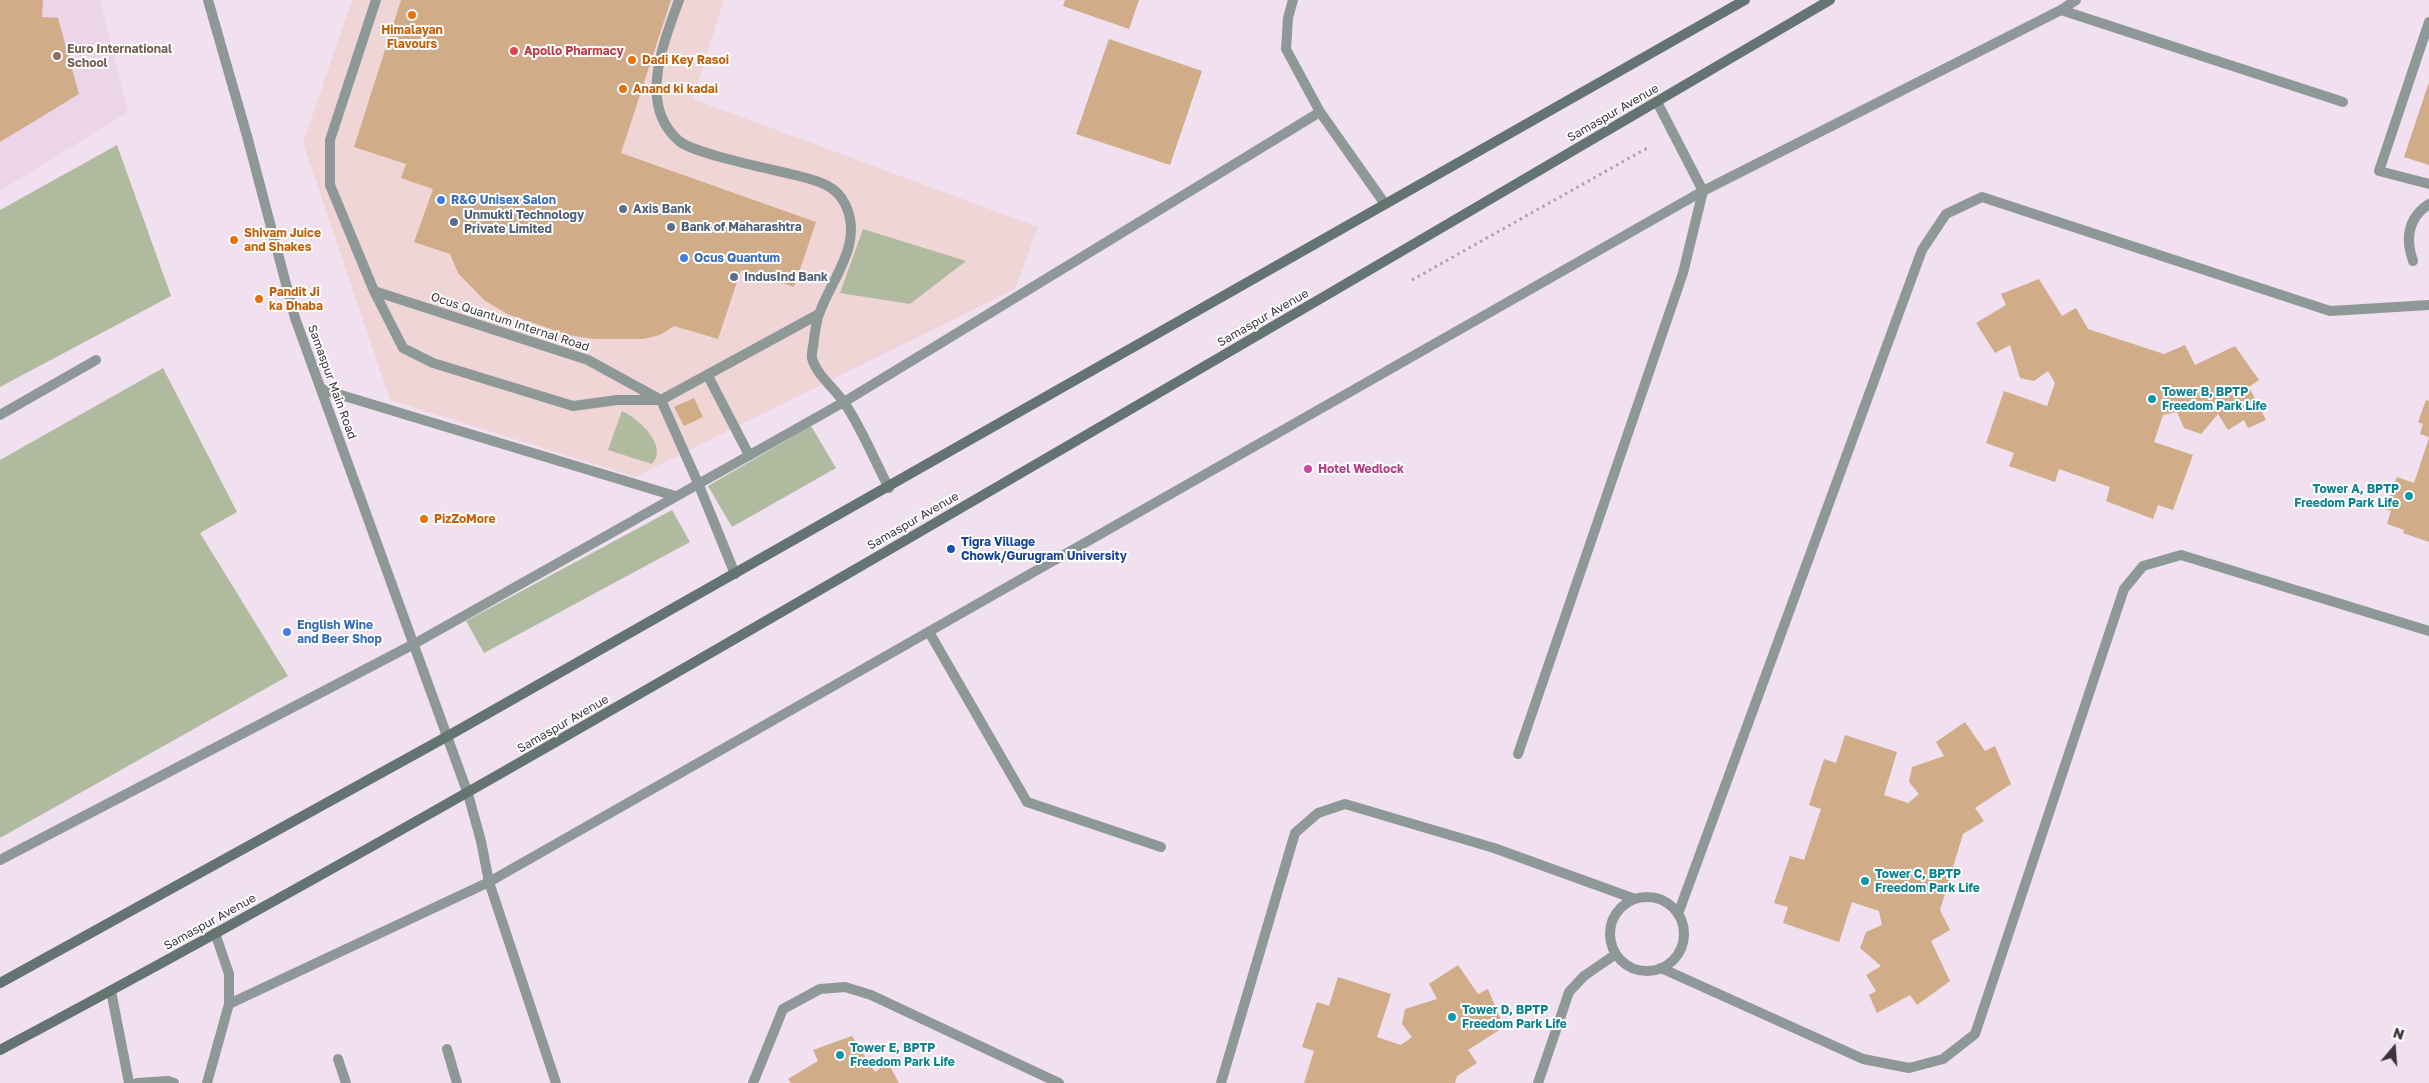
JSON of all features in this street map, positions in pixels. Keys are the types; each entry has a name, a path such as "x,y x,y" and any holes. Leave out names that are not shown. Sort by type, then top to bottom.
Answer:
{"main road":[{"path":"0,983 448,736 1745,0"},
{"name":"Samaspur Avenue","path":"0,1050 111,992 468,794 1830,0"}],"street":[{"name":"Samaspur Main Road","path":"208,0 247,136 295,318 468,794 481,841 489,882 556,1083"},
{"path":"376,0 330,140 330,185 374,291 403,348 433,363 573,406 617,400 661,400 819,314"},
{"path":"679,0 659,56 657,78 659,106 664,123 680,142 702,151 813,179 833,188 845,204 852,228 849,248 819,314 812,357 823,376 844,402 888,488"},
{"path":"1293,0 1288,18 1286,50 1320,112 1385,204"},
{"path":"229,1004 489,882 1703,191 2061,10 2076,0"},
{"path":"2061,10 2343,102"},
{"path":"2429,22 2379,171 2429,184"},
{"path":"1518,754 1683,273 1703,191 1657,102"},
{"path":"0,860 414,644 844,402 1320,112"},
{"path":"1678,914 1922,250 1946,214 1982,197 2330,311 2429,305"},
{"path":"2412,262 2408,248 2408,234 2412,220 2429,204"},
{"name":"Ocus Quantum Internal Road","path":"374,291 588,360 661,400"},
{"path":"0,415 96,360"},
{"path":"708,376 749,455"},
{"path":"321,390 675,496"},
{"path":"661,400 698,483 735,574"},
{"path":"1661,968 1864,1059 1909,1068 1943,1059 1975,1034 2124,589 2143,566 2181,555 2429,631"},
{"path":"929,632 1027,802 1161,847"},
{"path":"1221,1083 1296,833 1318,813 1345,804 1494,848 1635,900"},
{"path":"1659,899 1670,905 1678,914 1684,935 1682,945 1678,956 1661,968 1641,971 1622,961 1611,944 1612,922 1618,912 1635,900 1659,899"},
{"path":"207,1083 229,1004 229,974 216,934"},
{"path":"1538,1083 1569,992 1584,976 1616,954"},
{"path":"753,1083 783,1010 820,989 845,987 871,995 1059,1083"},
{"path":"111,992 129,1083"},
{"path":"447,1049 457,1083"},
{"path":"338,1059 346,1083"},
{"path":"137,1083 168,1081 174,1083"}],"shaded area":[{"name":"Euro International School","path":"0,0 100,0 128,112 0,191"},
{"name":"Ocus Quantum","path":"352,0 724,0 693,99 1038,227 1015,289 635,477 390,400 303,143"}],"green space":[{"path":"117,145 171,296 0,387 0,210"},
{"path":"863,229 966,261 910,304 840,293"},
{"path":"163,368 237,512 200,533 288,676 0,838 0,460"},
{"path":"622,411 636,420 650,434 654,441 657,449 656,457 652,464 608,450"},
{"path":"811,426 836,468 732,527 708,486"},
{"path":"672,510 690,542 484,653 466,621"}],"building":[{"path":"0,0 43,0 42,17 58,18 79,94 0,142"},
{"path":"401,0 671,0 621,153 816,222 794,287 741,270 718,339 674,326 660,335 643,339 595,339 568,335 507,314 484,300 458,273 450,254 414,242 433,189 401,178 406,164 354,147"},
{"path":"1065,0 1139,0 1129,29 1063,6"},
{"path":"1109,39 1202,71 1170,165 1076,134"},
{"path":"2429,82 2429,165 2404,157"},
{"name":"Tower B, BPTP Freedom Park Life","path":"2039,279 2062,316 2076,308 2088,329 2164,354 2185,345 2195,365 2235,346 2259,380 2249,387 2266,420 2248,428 2244,420 2228,430 2218,414 2201,434 2184,428 2177,412 2163,415 2154,442 2193,455 2173,510 2158,505 2153,519 2106,501 2110,487 2059,469 2055,482 2009,466 2014,453 1986,443 2004,391 2047,406 2055,383 2048,371 2034,381 2020,378 2010,345 1995,353 1976,323 2006,305 2001,294"},
{"path":"694,398 703,417 684,426 674,407"},
{"path":"2426,400 2429,401 2429,437 2420,434 2423,424 2418,422"},
{"name":"Tower A, BPTP Freedom Park Life","path":"2429,438 2429,542 2403,533 2404,530 2387,524 2391,511 2385,509 2397,477 2414,483"},
{"name":"Tower C, BPTP Freedom Park Life","path":"1965,722 1985,751 1995,746 2011,784 1975,808 1984,821 1963,834 1940,910 1950,930 1931,941 1950,981 1917,1005 1910,995 1877,1013 1869,995 1876,991 1866,975 1881,966 1860,948 1866,932 1882,925 1879,911 1852,902 1839,942 1783,923 1788,907 1774,903 1790,856 1804,860 1821,809 1809,805 1824,759 1836,763 1845,735 1897,752 1884,795 1908,803 1919,794 1909,782 1912,767 1944,756 1936,742"},
{"name":"Tower D, BPTP Freedom Park Life","path":"1458,965 1478,994 1488,989 1504,1027 1468,1050 1477,1063 1457,1076 1455,1083 1304,1083 1314,1051 1302,1047 1317,1002 1329,1006 1338,977 1391,994 1377,1037 1401,1045 1412,1037 1402,1024 1405,1009 1437,999 1429,984"},
{"name":"Tower E, BPTP Freedom Park Life","path":"852,1036 875,1072 888,1063 899,1083 791,1083 788,1079 818,1061 813,1050"}],"place":[{"name":"Himalayan Flavours","path":"412,15"},
{"name":"Apollo Pharmacy","path":"514,51"},
{"name":"Euro International School","path":"57,56"},
{"name":"Dadi Key Rasoi","path":"632,60"},
{"name":"Anand ki kadai","path":"623,89"},
{"name":"R&G Unisex Salon","path":"441,200"},
{"name":"Axis Bank","path":"623,209"},
{"name":"Unmukti Technology Private Limited","path":"454,222"},
{"name":"Bank of Maharashtra","path":"671,227"},
{"name":"Shivam Juice and Shakes","path":"234,240"},
{"name":"Ocus Quantum","path":"684,258"},
{"name":"IndusInd Bank","path":"734,277"},
{"name":"Pandit Ji ka Dhaba","path":"259,299"},
{"name":"Tower B, BPTP Freedom Park Life","path":"2152,399"},
{"name":"Hotel Wedlock","path":"1308,469"},
{"name":"Tower A, BPTP Freedom Park Life","path":"2409,496"},
{"name":"PizZoMore","path":"424,519"},
{"name":"Tigra Village Chowk/Gurugram University","path":"951,549"},
{"name":"English Wine and Beer Shop","path":"287,632"},
{"name":"Tower C, BPTP Freedom Park Life","path":"1865,881"},
{"name":"Tower D, BPTP Freedom Park Life","path":"1452,1017"},
{"name":"Tower E, BPTP Freedom Park Life","path":"840,1055"}]}
